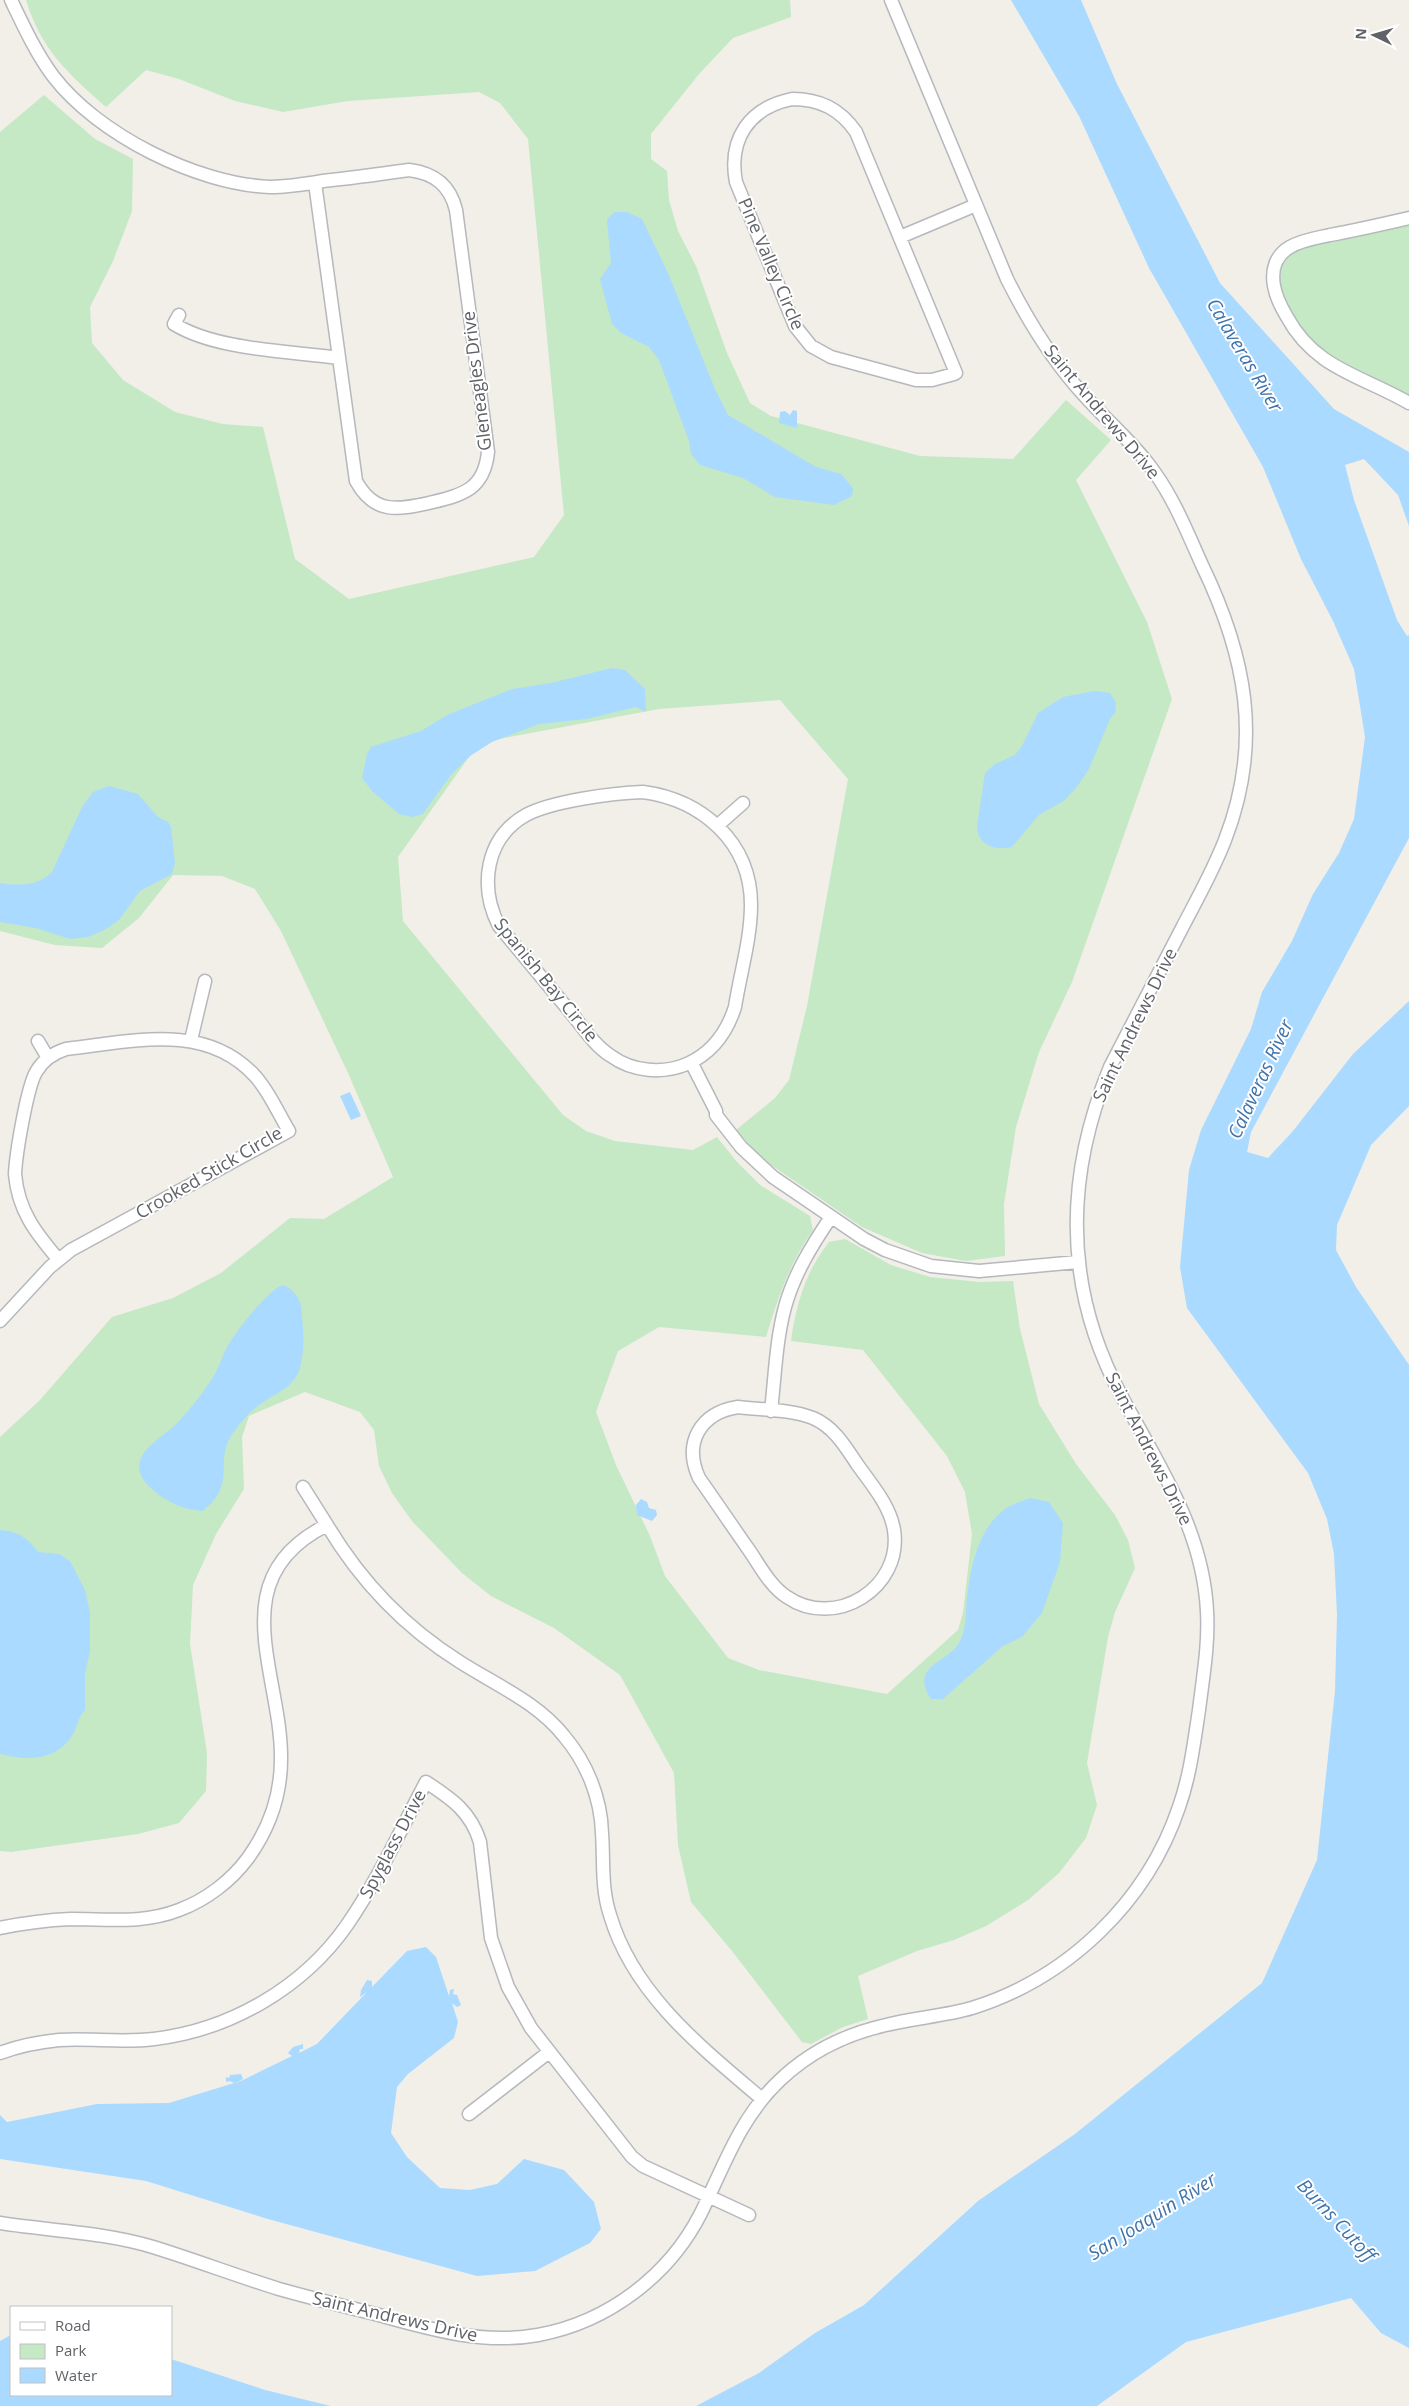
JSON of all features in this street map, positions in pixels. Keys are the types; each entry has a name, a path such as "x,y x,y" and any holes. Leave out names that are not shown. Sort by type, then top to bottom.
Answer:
{"street":[{"name":"Gleneagles Drive","path":"11,0 30,41 54,77 86,109 117,132 168,161 210,178 236,184 273,187 410,170 422,172 441,182 453,199 488,452 484,472 472,488 455,497 403,509 381,506 367,498 356,481 352,471 315,182"},
{"name":"Saint Andrews Drive","path":"0,2223 117,2238 148,2246 281,2289 446,2333 481,2338 513,2338 560,2330 604,2312 624,2300 643,2286 671,2258 686,2239 709,2196 737,2135 762,2099 800,2064 841,2040 888,2024 948,2014 975,2007 1026,1986 1058,1966 1094,1938 1128,1901 1159,1854 1179,1808 1193,1755 1207,1641 1206,1590 1201,1563 1186,1515 1121,1396 1103,1358 1089,1317 1078,1262 1076,1229 1078,1188 1089,1123 1110,1067 1214,865 1234,813 1242,773 1245,708 1242,680 1229,626 1171,500 1145,459 1082,393 1040,338 1007,280 891,0"},
{"name":"Pine Valley Circle","path":"792,99 816,101 836,110 856,132 900,237 956,373 954,374 932,380 902,378 831,357 811,346 802,336 795,326 736,182 734,157 741,134 748,123 766,107 792,99"},
{"path":"900,237 976,205"},
{"path":"1409,218 1292,245 1276,259 1272,275 1277,297 1292,326 1309,348 1336,368 1387,390 1409,403"},
{"path":"179,316 174,324 188,332 212,341 338,358"},
{"name":"Spanish Bay Circle","path":"643,792 683,802 704,814 718,826 732,843 746,873 750,896 750,920 730,1021 714,1046 692,1062 666,1070 637,1068 610,1056 598,1046 499,926 488,899 487,872 496,845 509,828 525,816 550,806 626,793 643,792"},
{"path":"718,826 743,803"},
{"path":"191,1040 205,981"},
{"name":"Crooked Stick Circle","path":"0,1321 58,1259 289,1131 265,1089 242,1064 216,1048 191,1040 160,1039 66,1049 48,1058"},
{"path":"38,1041 48,1058 39,1067 32,1080 15,1174 16,1189 24,1214 34,1230 58,1259"},
{"path":"692,1062 716,1111 716,1115 741,1146 773,1178 885,1250 931,1266 979,1271 1078,1262"},
{"path":"771,1411 780,1329 785,1306 802,1264 831,1217"},
{"path":"738,1407 771,1411 813,1418 835,1433 886,1506 891,1518 894,1543 889,1568 875,1588 854,1603 827,1609 811,1608 799,1604 778,1590 699,1478 694,1468 693,1448 695,1437 708,1419 718,1412 738,1407"},
{"path":"303,1487 362,1578 408,1625 462,1664 534,1707 564,1735 587,1771 595,1792 602,1832 604,1892 614,1928 625,1952 635,1970 682,2028 762,2099"},
{"path":"0,1928 46,1920 125,1922 162,1916 181,1910 214,1892 243,1864 254,1849 271,1816 280,1777 280,1742 264,1641 264,1606 268,1591 282,1563 304,1539 327,1525"},
{"name":"Spyglass Drive","path":"0,2053 20,2046 47,2041 124,2041 178,2035 224,2021 268,1999 311,1966 347,1926 363,1901 426,1782 454,1800 470,1817 476,1828 480,1842 487,1913 498,1964 518,2007 548,2052 632,2158 643,2166 749,2215"},
{"path":"469,2114 548,2052"}],"green space":[{"path":"26,0 790,0 791,17 733,38 699,74 651,134 651,159 667,171 669,200 678,231 696,266 727,353 750,403 771,416 920,456 1013,459 1066,400 1111,440 1076,480 1147,622 1172,699 1072,982 1039,1052 1016,1127 1004,1204 1005,1256 966,1261 922,1253 862,1227 761,1158 736,1130 775,1098 789,1080 807,1006 848,779 780,700 659,709 488,741 471,754 398,857 403,921 563,1115 586,1131 615,1141 693,1150 717,1137 737,1162 760,1185 810,1216 813,1230 791,1268 766,1337 659,1327 618,1351 596,1412 616,1465 650,1536 665,1576 728,1658 759,1670 887,1694 958,1630 963,1613 972,1534 965,1492 947,1456 863,1350 791,1341 803,1288 814,1264 829,1242 845,1239 891,1265 930,1277 980,1282 1013,1281 1020,1329 1039,1404 1076,1464 1115,1515 1128,1540 1135,1568 1115,1612 1108,1637 1087,1763 1097,1805 1086,1838 1059,1873 1028,1900 986,1926 954,1940 917,1951 858,1976 868,2019 843,2027 811,2044 802,2042 732,1951 691,1902 678,1845 674,1773 620,1675 554,1628 491,1596 462,1573 412,1521 392,1493 379,1466 374,1430 360,1412 305,1392 249,1416 242,1437 244,1489 216,1534 193,1585 190,1644 207,1753 206,1791 179,1823 138,1834 11,1852 0,1851 0,1437 40,1400 112,1317 173,1298 221,1273 290,1218 324,1219 393,1177 348,1073 281,931 255,889 222,876 173,875 139,918 102,948 55,945 0,931 0,132 44,95 95,139 133,159 132,211 113,261 90,307 92,343 123,380 175,412 223,424 263,427 295,559 349,599 534,557 564,515 528,139 500,103 479,92 348,101 283,112 235,101 179,79 146,70 106,107 68,72 48,47 32,18"},
{"path":"1409,218 1409,405 1309,348 1282,309 1272,275 1283,251"}],"water":[{"path":"1011,0 1081,0 1117,84 1220,283 1334,409 1409,452 1409,526 1398,495 1364,459 1345,465 1354,500 1397,620 1407,636 1409,635 1409,838 1251,1132 1247,1152 1268,1158 1293,1131 1353,1054 1409,1001 1409,1106 1371,1145 1337,1225 1336,1250 1356,1287 1409,1365 1409,2348 1381,2333 1351,2298 1186,2342 1097,2406 696,2406 759,2373 815,2333 864,2305 978,2201 1075,2134 1262,1983 1317,1860 1335,1691 1337,1615 1334,1554 1327,1519 1308,1473 1187,1308 1180,1267 1189,1170 1201,1130 1251,1029 1262,992 1292,941 1313,894 1339,853 1354,819 1365,737 1354,669 1333,621 1301,559 1263,467 1149,268 1079,116"},
{"path":"614,212 627,212 642,219 668,273 715,389 728,415 816,467 841,474 853,488 852,496 834,505 775,497 743,478 700,465 691,454 689,441 659,360 649,347 621,333 612,324 600,279 611,263 607,220"},
{"path":"793,410 797,411 797,428 779,423 780,412 785,411 790,415"},
{"path":"612,668 625,670 645,689 646,712 636,707 586,719 539,724 492,742 470,756 450,776 423,814 412,817 399,814 372,791 362,778 367,754 371,747 421,731 447,715 512,689 551,683"},
{"path":"1095,691 1110,693 1116,703 1115,713 1110,719 1089,769 1064,801 1039,815 1012,847 1000,848 989,846 978,833 977,826 985,773 995,764 1015,755 1022,746 1038,713 1063,697"},
{"path":"109,786 138,794 158,817 168,822 171,827 175,863 172,874 140,891 119,920 104,930 88,937 70,939 36,928 0,922 0,883 27,884 40,880 52,872 82,807 93,792"},
{"path":"350,1092 361,1116 351,1120 340,1096"},
{"path":"283,1285 295,1293 301,1306 303,1347 301,1363 296,1378 253,1410 231,1436 224,1456 223,1482 214,1501 203,1511 171,1502 159,1495 144,1481 139,1468 141,1458 151,1445 174,1426 191,1408 203,1393 227,1347 244,1322 269,1294"},
{"path":"1030,1498 1049,1502 1063,1523 1060,1562 1042,1613 1022,1637 1003,1646 943,1699 931,1699 925,1688 924,1679 932,1666 953,1650 962,1637 972,1567 979,1544 991,1523 999,1514 1008,1507"},
{"path":"641,1499 647,1502 649,1508 656,1510 657,1515 652,1521 637,1515 636,1505"},
{"path":"0,1530 22,1536 38,1552 59,1554 70,1561 85,1590 90,1613 90,1651 85,1674 85,1710 73,1734 66,1743 59,1750 41,1757 21,1758 0,1754"},
{"path":"426,1947 436,1957 449,1996 450,1990 454,1989 453,1994 457,1995 461,2005 457,2007 452,2003 458,2022 454,2038 408,2074 397,2087 391,2133 407,2157 440,2188 470,2190 497,2184 524,2159 564,2170 594,2202 601,2229 590,2243 535,2271 477,2276 268,2219 146,2181 0,2159 0,2115 7,2122 97,2104 169,2103 234,2083 226,2082 226,2077 229,2078 230,2075 241,2074 243,2079 235,2083 243,2080 292,2056 288,2053 293,2047 303,2044 303,2049 300,2049 299,2053 317,2044 367,1992 360,1997 361,1990 367,1980 372,1981 372,1987 407,1951"},
{"path":"10,2336 10,2396 172,2396 172,2359 265,2390 331,2406 0,2406 0,2341"}],"water label":[{"name":"Calaveras River","path":"1245,355"},
{"name":"Calaveras River","path":"1260,1079"},
{"name":"San Joaquin River","path":"1152,2216"},
{"name":"Burns Cutoff","path":"1337,2220"}]}
